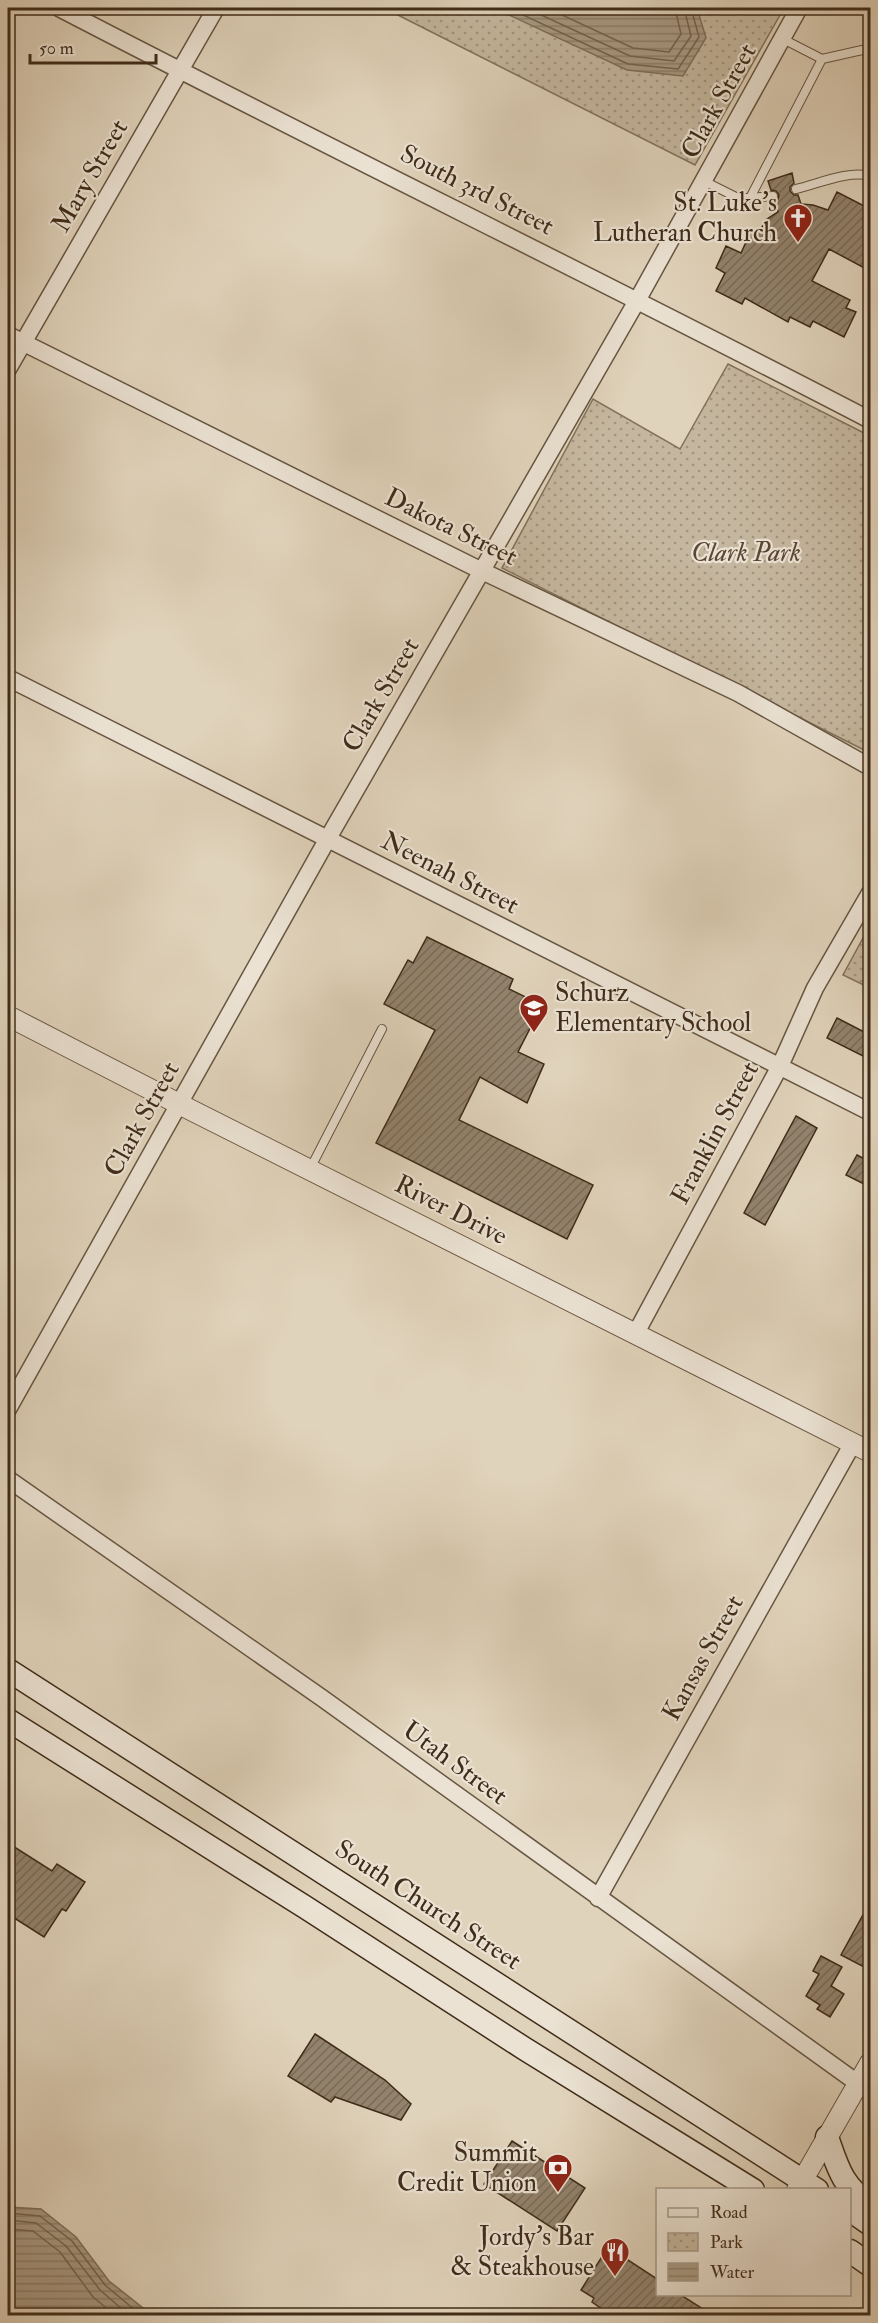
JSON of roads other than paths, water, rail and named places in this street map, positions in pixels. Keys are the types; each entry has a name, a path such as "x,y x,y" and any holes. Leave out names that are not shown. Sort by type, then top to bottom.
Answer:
{"main road":[{"name":"South Church Street","path":"8,1670 805,2186"},
{"path":"8,1720 295,1900 525,2049 750,2188"},
{"path":"827,2137 840,2176 849,2188"},
{"path":"851,2189 870,2205"},
{"path":"851,2211 870,2224"},
{"path":"851,2252 870,2265"}],"street":[{"name":"South 3rd Street","path":"59,8 638,299 870,420"},
{"name":"Mary Street","path":"8,369 15,339 216,8"},
{"name":"Clark Street","path":"8,1409 327,840 638,299 799,8"},
{"name":"Dakota Street","path":"15,339 482,571 738,693 870,767"},
{"name":"Neenah Street","path":"8,678 870,1112"},
{"name":"Franklin Street","path":"636,1333 780,1066 814,988 870,893"},
{"name":"River Drive","path":"8,1016 870,1452"},
{"name":"Kansas Street","path":"598,1898 853,1443"},
{"name":"Utah Street","path":"8,1479 322,1698 598,1898 865,2087"},
{"path":"805,2186 827,2137 865,2087 870,2063"}],"lane":[{"path":"783,39 822,59 862,50 870,54"},
{"path":"750,198 822,59"},
{"path":"796,189 845,177 865,174 870,176"},
{"path":"704,181 738,198 773,196"},
{"path":"309,1170 382,1029"}],"water":[{"path":"494,8 697,8 706,38 683,76 627,70"},
{"path":"8,2207 41,2209 76,2237 109,2281 147,2311 159,2315 8,2315"}],"place":[{"name":"St. Luke's Lutheran Church","path":"798,244"},
{"name":"Schurz Elementary School","path":"534,1034"},
{"name":"Summit Credit Union","path":"558,2194"},
{"name":"Jordy's Bar & Steakhouse","path":"615,2278"}],"park label":[{"name":"Clark Park","path":"746,553"}]}
